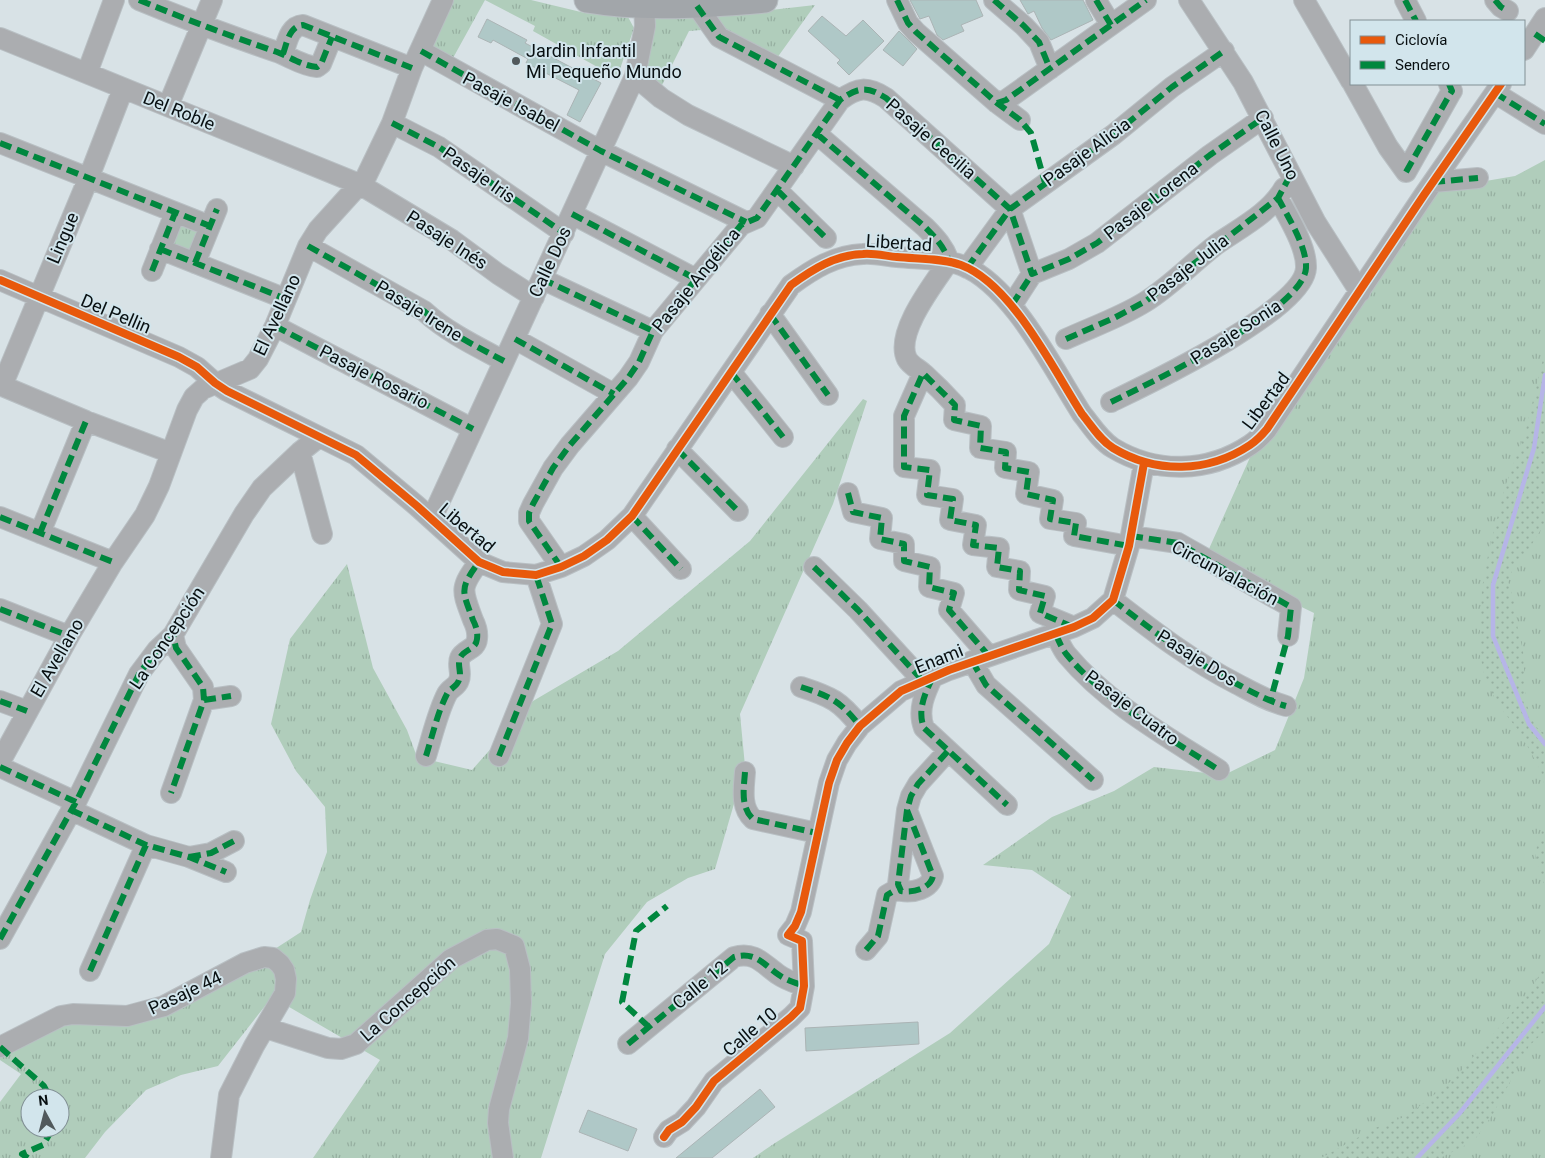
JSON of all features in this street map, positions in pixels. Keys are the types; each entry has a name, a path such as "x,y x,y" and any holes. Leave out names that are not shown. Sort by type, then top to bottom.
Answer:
{"main road":[{"path":"587,0 697,6 765,0"}],"street":[{"path":"86,73 114,0"},
{"path":"139,0 201,26 283,54 311,66 317,67 321,64 332,37"},
{"path":"168,106 212,0"},
{"name":"El Avellano","path":"0,762 69,636 113,562 145,515 159,486 187,410 194,397 203,389 215,383 250,369 258,359 275,326 308,246 318,230 366,177 392,123 416,60 443,0"},
{"path":"897,0 908,23 916,32 997,103 1020,120"},
{"path":"994,0 1039,42 1050,69"},
{"path":"1096,0 1111,25"},
{"path":"997,103 1006,100 1146,0"},
{"name":"Calle Uno","path":"1189,0 1244,82 1316,223 1360,292"},
{"path":"1304,0 1350,78"},
{"path":"1405,0 1415,20"},
{"name":"Calle Dos","path":"432,518 635,76 645,26 644,3"},
{"path":"697,6 719,37 840,100"},
{"name":"Pasaje Isabel","path":"283,54 292,29 297,25 303,25 332,37 416,60 437,62 601,151 746,222"},
{"name":"Del Roble","path":"0,38 359,184"},
{"name":"Pasaje Alicia","path":"1130,541 1074,536 1076,523 1050,519 1053,500 1026,494 1029,472 1005,468 1006,452 980,448 981,426 954,420 955,404 911,364 907,358 905,350 907,333 924,300 1010,209 1113,135 1172,87 1224,51"},
{"path":"635,76 661,98 688,115 794,166"},
{"path":"1354,85 1388,147 1406,172 1452,91 1450,85"},
{"path":"1498,88 1545,124"},
{"name":"Libertad","path":"215,383 226,391 362,460 432,518 479,562 503,572 536,575 561,567 584,556 607,540 632,516 791,285 814,268 844,256 864,254 958,265 988,282 1012,305 1095,431 1112,447 1144,463 1172,467 1200,466 1227,457 1251,444 1267,430 1498,88"},
{"name":"Lingue","path":"1,385 89,177 123,89"},
{"name":"Pasaje Cecilia","path":"840,100 853,91 861,89 874,90 886,98 1010,209"},
{"name":"Pasaje Angélica","path":"561,567 529,522 529,513 553,468 564,452 628,378 639,362 653,331 740,225 757,218 840,100"},
{"name":"Pasaje Lorena","path":"1032,274 1069,259 1098,243 1210,155 1263,118"},
{"name":"Pasaje Iris","path":"392,123 439,146 564,233"},
{"path":"817,134 938,239 946,252 958,265"},
{"path":"0,142 175,213 214,217 195,263"},
{"name":"Pasaje Julia","path":"1066,339 1114,318 1146,301 1278,198 1291,174"},
{"path":"1433,182 1478,178"},
{"name":"Pasaje Inés","path":"359,184 452,240 498,274 534,297"},
{"path":"777,190 826,238"},
{"name":"Pasaje Sonia","path":"1111,402 1194,360 1235,336 1280,305 1300,285 1306,270 1304,254 1278,198"},
{"path":"1010,209 1032,274 1012,305"},
{"path":"152,271 175,213"},
{"path":"572,214 696,279"},
{"name":"Pasaje Irene","path":"308,246 424,311 455,335 504,361"},
{"path":"160,249 286,299"},
{"path":"542,279 653,331"},
{"name":"Del Pellin","path":"0,280 179,357 197,367 215,383"},
{"path":"770,314 828,395"},
{"name":"Pasaje Rosario","path":"275,326 473,429"},
{"path":"515,339 614,394"},
{"path":"731,372 783,437"},
{"path":"923,373 904,416 904,467 930,470 927,494 953,499 950,520 976,525 973,546 999,548 997,567 1020,571 1019,590 1045,596 1040,613 1065,631"},
{"path":"1,385 86,421 171,453"},
{"path":"40,532 86,421"},
{"name":"La Concepción","path":"0,939 74,806 138,674 157,650 173,636 244,514 262,488 319,437"},
{"path":"677,450 738,511"},
{"path":"300,452 322,534"},
{"path":"1113,600 1130,541 1144,463"},
{"path":"848,493 853,512 882,518 880,538 904,544 904,561 930,567 929,587 954,593 949,610 980,658 986,684 1093,780"},
{"path":"632,516 681,569"},
{"path":"0,517 113,562"},
{"name":"Circunvalación","path":"1130,541 1178,543 1291,608 1288,636"},
{"path":"426,756 446,695 460,680 459,663 461,657 475,646 477,642 477,630 463,593 468,576 479,562"},
{"path":"814,567 928,679 922,703 921,720 924,728 1007,805"},
{"path":"499,756 552,624 536,575"},
{"name":"Enami","path":"788,935 795,926 800,912 829,783 837,760 860,726 900,691 980,658 1065,631 1093,618 1113,600"},
{"name":"Pasaje Dos","path":"1113,600 1206,668 1270,702 1286,706"},
{"path":"0,609 69,636"},
{"name":"Pasaje Cuatro","path":"1065,631 1066,653 1094,682 1127,709 1218,770"},
{"path":"171,793 204,700 203,687 176,648 173,636"},
{"path":"801,687 827,695 847,710 860,726"},
{"path":"204,700 231,696"},
{"path":"0,701 27,711"},
{"path":"899,888 898,875 907,810 911,796 918,784 948,751"},
{"path":"0,767 146,845 189,857 226,872"},
{"path":"745,772 744,793 747,814 753,819 817,833"},
{"path":"899,888 902,891 913,892 928,885 933,876 907,810"},
{"path":"189,857 211,853 234,841"},
{"path":"90,971 146,845"},
{"path":"866,950 878,936 887,895 899,888"},
{"name":"Calle 10","path":"664,1137 669,1130 682,1122 696,1107 714,1081 800,1008 804,986 802,941 788,935"},
{"name":"La Concepción","path":"266,1028 328,1048 341,1049 356,1044 450,960 487,940 497,939 507,942 514,946 520,969 521,1003 518,1038 499,1109 498,1123 503,1158"},
{"name":"Calle 12","path":"628,1044 734,957 752,956 781,976 804,986"},
{"name":"Pasaje 44","path":"0,1047 61,1016 73,1014 127,1016 164,1006 254,960 264,957 272,958 280,964 286,978 285,993 266,1028"},
{"path":"221,1158 228,1104 232,1089 254,1046 266,1028"}],"green space":[{"path":"451,0 485,0 453,58 430,47"},
{"path":"485,0 531,0 585,13 628,17 634,28 617,78 533,31 535,26"},
{"path":"815,5 777,58 713,29 689,31 661,87 636,75 655,17 719,16"},
{"path":"1545,160 1545,1158 753,1158 950,1033 1049,944 1071,896 1032,870 983,865 1052,817 1114,791 1154,767 1224,775 1275,750 1304,678 1314,613 1204,560 1256,444 1433,190 1515,176"},
{"path":"180,222 203,231 193,257 170,248"},
{"path":"1545,351 1545,523 1527,552 1513,569 1508,581 1515,604 1518,631 1523,650 1526,703 1535,726 1545,734 1545,787 1541,771 1519,731 1498,705 1485,678 1479,650 1482,588 1489,550 1505,487 1526,429"},
{"path":"863,399 867,401 833,504 740,714 745,766 715,869 688,878 647,902 605,954 541,1158 313,1158 380,1060 272,997 218,1066 181,1075 146,1090 105,1132 85,1158 0,1158 0,1102 21,1074 0,1060 0,1058 55,1028 199,998 301,932 327,852 325,807 296,771 271,724 290,639 347,564 373,668 407,730 417,757 472,770 533,701 618,651 750,541"},
{"path":"1545,821 1545,888 1535,853"},
{"path":"1545,965 1545,1031 1529,1046 1493,1114 1476,1138 1440,1158 1321,1158 1375,1128 1407,1116 1454,1079 1529,993"}],"building":[{"path":"910,0 976,0 983,16 961,25 964,31 943,40 937,35 929,16 920,19"},
{"path":"1020,0 1083,0 1093,20 1051,40 1042,28 1034,11 1028,14"},
{"path":"822,16 846,36 863,20 884,41 849,75 837,63 840,60 808,31"},
{"path":"487,19 527,40 525,43 601,83 580,122 567,115 579,90 526,63 528,59 493,40 491,43 478,37"},
{"path":"899,31 917,49 903,66 883,50"},
{"path":"918,1022 919,1044 806,1051 805,1028"},
{"path":"760,1089 775,1107 712,1158 676,1158"},
{"path":"588,1110 637,1129 628,1151 579,1132"}],"waterway":[{"path":"1545,375 1534,448 1493,585 1493,636 1529,724 1545,744"},
{"path":"1417,1158 1459,1114 1545,1007"}],"marked path":[{"path":"139,0 302,63 317,67 321,64 332,37"},
{"path":"897,0 908,23 916,32 997,103 1020,120 1031,133 1045,183"},
{"path":"994,0 1039,42 1050,69"},
{"path":"1096,0 1111,25"},
{"path":"997,103 1006,100 1146,0"},
{"path":"1405,0 1415,20"},
{"path":"1495,0 1508,11"},
{"path":"697,6 719,37 840,100"},
{"path":"283,54 287,40 292,32 298,26 303,25 412,68"},
{"path":"1535,34 1545,41"},
{"path":"421,51 601,151 746,222"},
{"path":"967,268 1010,209 1113,135 1172,87 1224,51"},
{"path":"1406,172 1452,91 1449,85"},
{"path":"561,567 529,521 529,513 533,504 553,468 570,445 628,378 639,362 653,331 741,225 757,218 840,100 846,96 857,90 868,90 886,98 1010,209 1032,274 1069,259 1097,243 1210,155 1263,118"},
{"path":"1495,93 1545,124"},
{"path":"392,123 439,147 564,233"},
{"path":"817,134 925,227 945,251 949,261"},
{"path":"0,143 210,226"},
{"path":"1066,339 1114,318 1146,301 1278,198 1291,174"},
{"path":"1433,182 1478,178"},
{"path":"777,190 826,238"},
{"path":"1111,402 1222,344 1280,304 1299,285 1306,268 1303,251 1296,232 1278,198"},
{"path":"195,263 217,209"},
{"path":"152,271 175,213"},
{"path":"572,214 696,279"},
{"path":"308,246 424,311 452,333 504,361"},
{"path":"160,249 286,299"},
{"path":"1012,305 1032,274"},
{"path":"542,279 653,331"},
{"path":"770,314 828,395"},
{"path":"275,326 473,429"},
{"path":"515,339 614,394"},
{"path":"731,372 783,437"},
{"path":"1073,627 1040,613 1045,596 1019,590 1020,571 997,567 999,548 973,545 976,525 950,520 953,499 927,495 930,470 904,467 904,416 923,373 955,405 954,420 981,426 980,448 1006,452 1005,468 1029,472 1026,494 1053,500 1050,519 1076,523 1074,536 1129,546"},
{"path":"40,533 86,421"},
{"path":"677,449 738,511"},
{"path":"848,493 853,512 882,518 880,539 904,544 904,561 930,567 929,587 954,593 949,610 988,655"},
{"path":"632,516 681,569"},
{"path":"0,517 113,562"},
{"path":"1131,536 1178,543 1291,607 1288,636 1270,702"},
{"path":"426,756 444,701 448,692 459,680 460,658 476,643 476,629 466,602 464,590 468,578 479,562"},
{"path":"814,567 858,610 923,681"},
{"path":"499,756 552,624 536,575"},
{"path":"1113,600 1204,666 1255,694 1286,706"},
{"path":"0,609 69,636"},
{"path":"0,939 76,802 139,674 157,650 173,635 176,648 203,687 204,700 171,793"},
{"path":"1056,635 1067,655 1119,704 1219,770"},
{"path":"972,661 986,685 1093,780"},
{"path":"933,677 925,695 922,708 921,715 924,728 1007,805"},
{"path":"801,687 835,701 860,726"},
{"path":"204,700 231,696"},
{"path":"0,701 27,711"},
{"path":"907,810 898,884 901,891 916,891 925,887 933,876 907,810 911,796 918,784 948,751"},
{"path":"0,767 76,802"},
{"path":"745,772 744,803 753,819 817,833"},
{"path":"71,810 146,845 189,857 226,872"},
{"path":"189,857 211,853 234,841"},
{"path":"90,971 146,845"},
{"path":"866,950 878,936 887,895 899,888"},
{"path":"649,1027 622,1002 636,931 667,906"},
{"path":"628,1044 734,957 753,957 782,977 804,986"},
{"path":"0,1047 45,1088"},
{"path":"28,1158 22,1154 43,1145 47,1138"}],"cycle path":[{"path":"0,280 179,357 197,367 227,391 356,455 417,506 479,562 503,572 536,575 561,567 584,556 607,540 632,516 791,285 825,264 853,255 871,254 946,261 961,265 980,275 1014,309 1030,330 1082,414 1100,437 1113,448 1147,462 1164,466 1182,467 1217,461 1234,454 1259,438 1267,429 1500,85"},
{"path":"664,1137 669,1130 682,1122 696,1107 714,1081 800,1008 804,986 802,941 788,935 795,926 801,912 829,783 837,760 847,743 860,726 901,691 949,670 1074,627 1093,618 1113,600 1129,546 1144,463"}],"place":[{"name":"Jardin Infantil Mi Pequeño Mundo","path":"516,61"}]}
